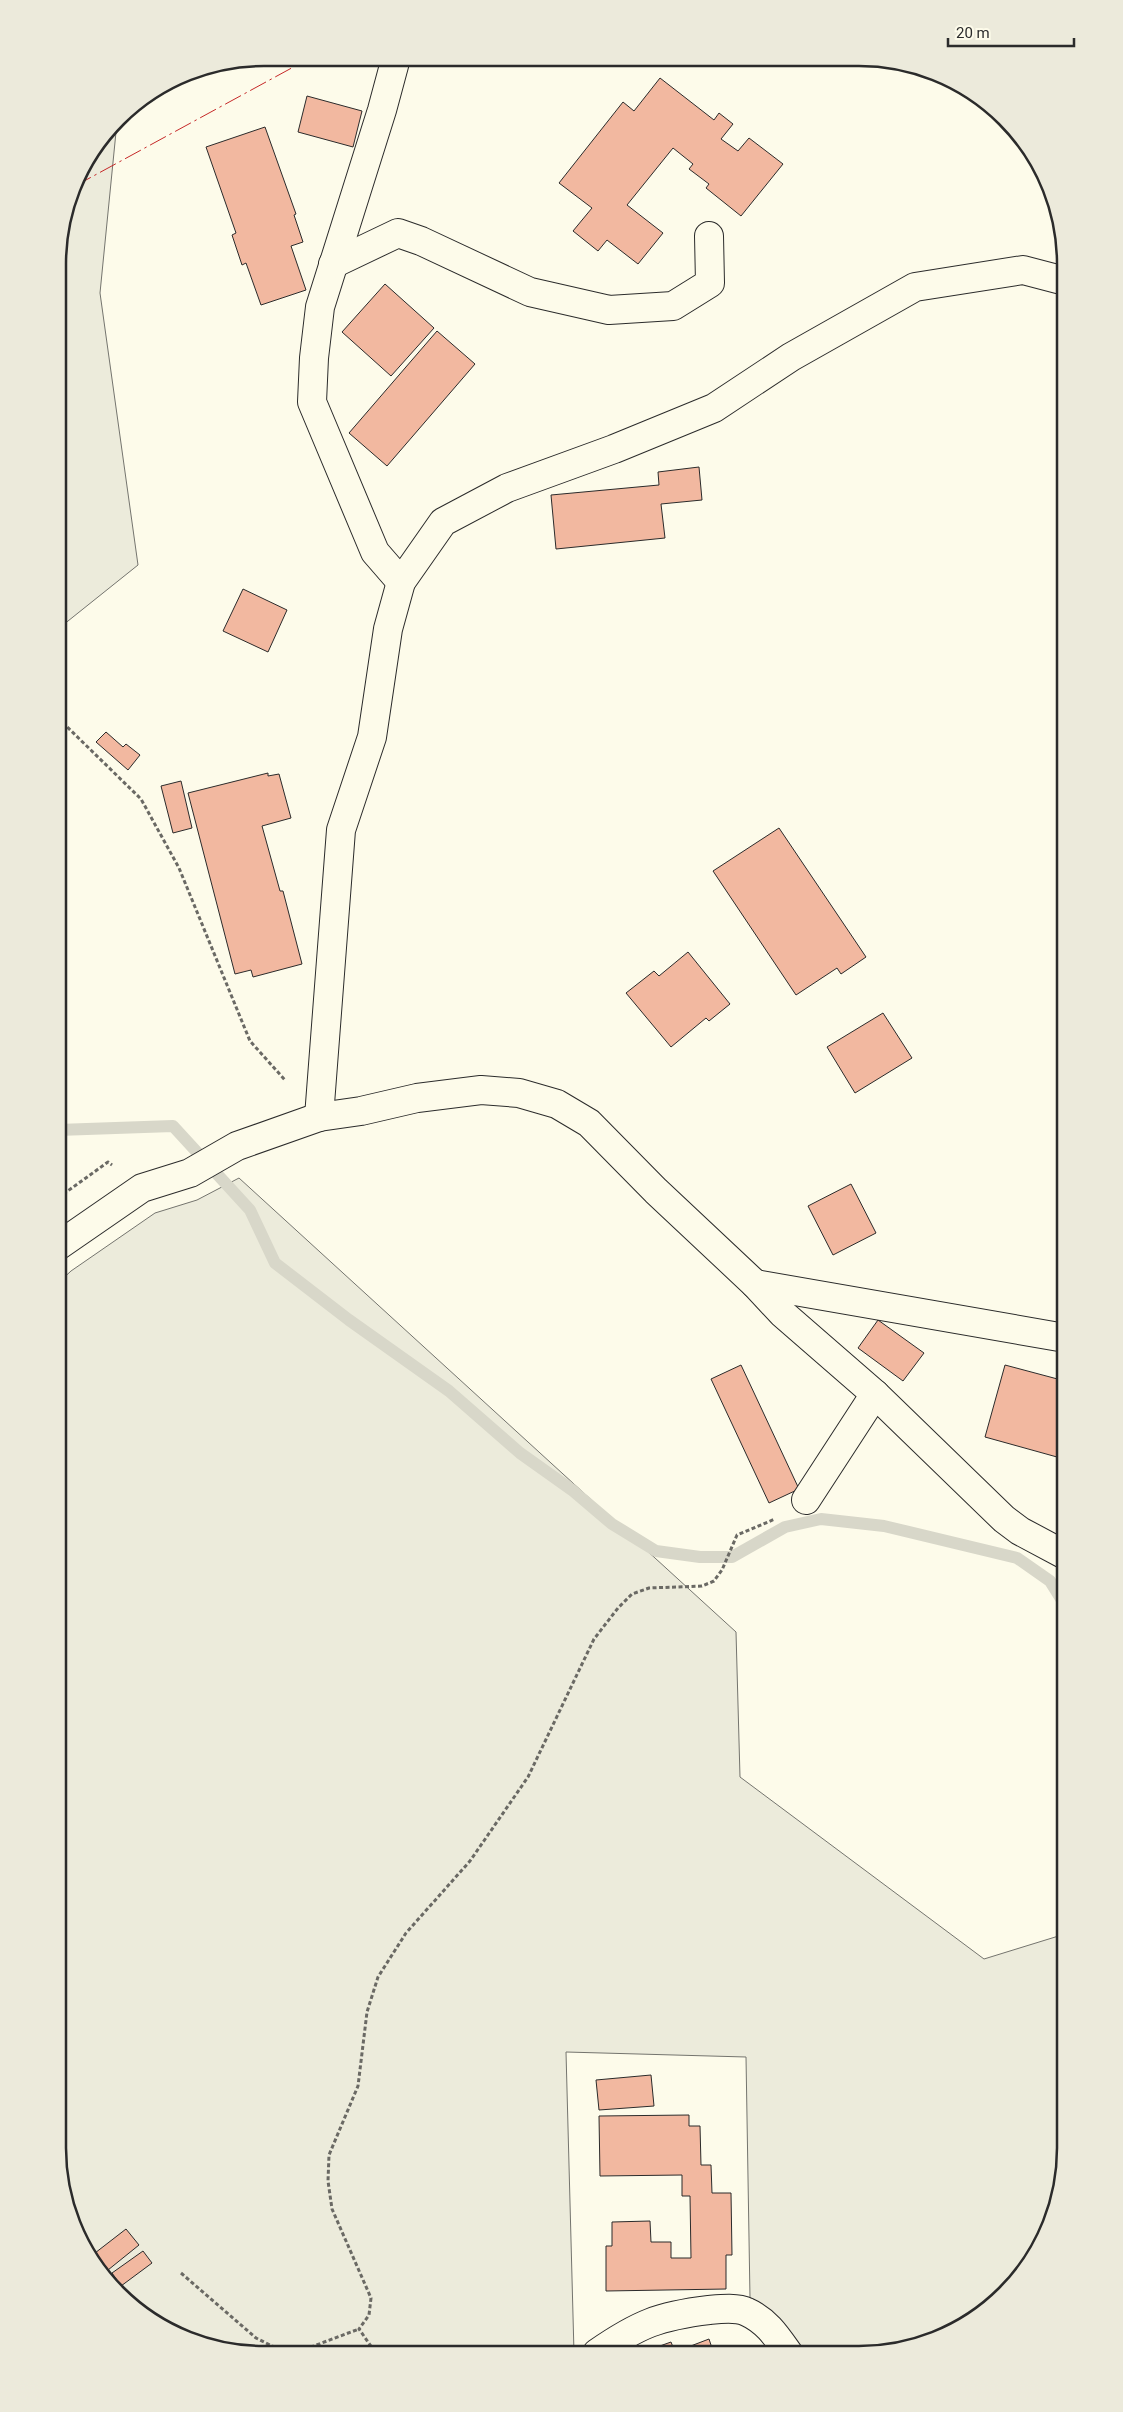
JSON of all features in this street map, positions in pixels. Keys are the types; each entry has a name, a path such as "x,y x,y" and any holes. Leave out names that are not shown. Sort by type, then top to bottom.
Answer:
{"street":[{"path":"394,66 382,110 320,307 314,358 312,402 375,552 401,582"},
{"path":"333,264 398,233 421,241 530,292 609,310 673,306 710,283 708,236"},
{"path":"319,1117 341,830 372,736 388,629 401,582 443,522 507,488 614,449 714,408 791,357 914,287 1023,270 1057,279"},
{"path":"66,1240 142,1188 190,1172 237,1146 319,1117 361,1111 417,1098 480,1090 519,1093 558,1104 589,1124 656,1192 755,1284 783,1314 875,1394 1004,1519 1020,1531 1057,1551"},
{"path":"755,1284 1057,1337"},
{"path":"806,1500 875,1394"},
{"path":"607,2346 626,2333 656,2319 718,2309 746,2311 771,2328 784,2346"}],"path":[{"path":"66,726 141,799 179,868 250,1041 319,1117"},
{"path":"314,2346 359,2329 369,2315 370,2298 332,2209 328,2181 330,2155 358,2086 366,2012 378,1977 406,1933 470,1861 528,1777 594,1639 618,1608 632,1594 649,1588 702,1586 714,1581 722,1570 737,1535 792,1512 806,1500"},
{"path":"181,2273 256,2338 272,2346"},
{"path":"359,2329 371,2346"}],"shaded area":[{"path":"116,133 100,293 138,565 66,623 66,264 68,238 73,213 81,189 93,165"},
{"path":"239,1178 736,1632 740,1777 984,1959 1057,1936 1057,2148 1053,2186 1042,2223 1030,2247 1008,2278 979,2305 958,2319 934,2331 897,2342 859,2346 799,2346 780,2319 750,2298 746,2057 566,2052 574,2346 264,2346 226,2342 189,2331 165,2319 134,2297 107,2268 93,2247 81,2223 70,2186 66,2148 66,1276 155,1213 197,1200"}],"building":[{"path":"660,78 714,120 719,113 733,124 721,139 738,151 749,138 783,164 741,216 706,188 709,184 689,169 693,164 673,148 627,205 663,233 638,264 607,240 598,251 573,231 592,208 559,183 623,102 634,111"},
{"path":"307,96 362,111 353,147 298,132"},
{"path":"265,127 296,214 294,215 303,242 291,246 306,290 261,305 246,263 242,265 232,235 236,233 206,147"},
{"path":"385,284 434,328 391,376 342,332"},
{"path":"437,331 475,364 387,466 349,433"},
{"path":"699,467 702,500 661,504 665,538 556,549 551,495 659,485 658,472"},
{"path":"243,589 287,610 268,652 223,631"},
{"path":"106,732 123,747 126,744 140,755 128,770 96,742"},
{"path":"268,773 268,776 279,774 291,818 262,826 280,891 283,891 302,964 253,977 251,970 235,974 188,793"},
{"path":"181,781 192,828 173,833 161,786"},
{"path":"779,828 866,957 841,974 837,968 796,995 713,871"},
{"path":"688,952 730,1004 709,1021 706,1018 671,1047 626,993 654,971 659,976"},
{"path":"883,1013 912,1058 855,1093 827,1047"},
{"path":"851,1184 876,1233 833,1255 808,1206"},
{"path":"878,1320 924,1353 903,1381 858,1348"},
{"path":"741,1365 799,1489 769,1503 711,1379"},
{"path":"1005,1365 1057,1379 1057,1457 985,1437"},
{"path":"651,2075 654,2106 599,2110 596,2080"},
{"path":"689,2115 689,2126 700,2126 701,2165 711,2165 712,2193 731,2193 732,2255 726,2255 726,2289 606,2291 606,2246 612,2246 612,2222 650,2221 651,2242 671,2242 671,2258 691,2258 690,2196 682,2196 682,2175 600,2176 599,2116"},
{"path":"126,2229 139,2245 108,2270 96,2252"},
{"path":"143,2251 152,2263 122,2285 112,2273"},
{"path":"709,2339 711,2346 691,2346"},
{"path":"671,2342 673,2346 660,2346"}],"waterway":[{"path":"66,1130 173,1126 250,1210 275,1263 349,1320 449,1391 520,1453 572,1490 612,1524 656,1551 700,1557 732,1557 785,1527 821,1519 884,1526 1017,1558 1050,1581 1057,1592"}],"power":[{"path":"85,180 295,66"}]}
